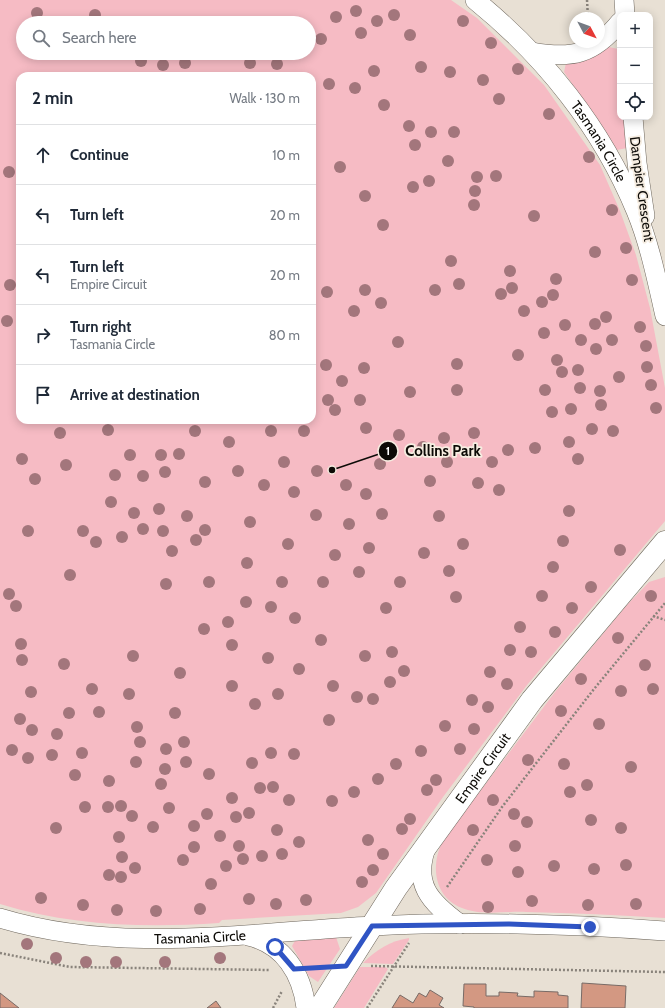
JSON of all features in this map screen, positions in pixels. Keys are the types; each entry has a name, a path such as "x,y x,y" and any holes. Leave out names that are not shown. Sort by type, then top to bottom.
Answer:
{"street":[{"name":"Tasmania Circle","path":"475,0 496,17 532,52 565,90 601,142 636,211 653,261 665,316"},
{"path":"624,0 625,12"},
{"path":"532,52 566,56 580,54 601,42 617,25"},
{"name":"Dampier Crescent","path":"633,120 637,163 653,261"},
{"name":"Empire Circuit","path":"320,1008 428,842 532,700 657,560 665,542"},
{"path":"428,842 423,860 423,883 435,905 460,924"},
{"name":"Tasmania Circle","path":"0,918 52,930 117,939 194,939 239,934 372,926 460,924 551,925 665,931"},
{"path":"239,934 269,943 280,951 294,969 303,990 306,1008"}],"path":[{"path":"587,0 588,12"},
{"path":"453,877 502,807 594,689 665,603"},
{"path":"653,616 665,620"},
{"path":"367,1008 410,941"},
{"path":"0,953 70,967 294,969"},
{"path":"346,966 665,972"}],"shaded area":[{"path":"0,0 451,0 477,18 544,85 600,165 620,211 636,255 650,308 665,388 665,521 527,685 443,797 376,893 358,907 341,913 222,920 219,923 192,925 109,924 54,917 0,904"},
{"path":"609,47 617,49 617,120 624,120 627,148 617,150 564,72 566,63 586,57"},
{"path":"665,577 665,918 561,913 485,913 462,908 452,903 440,888 437,878 437,858 444,839 555,692 626,606 649,582"},
{"path":"336,937 340,949 318,982 309,976 292,946 296,939"},
{"path":"409,938 393,964 363,963 384,947 396,941"},
{"path":"360,967 385,967 388,969 364,1008 334,1008"}],"building":[{"path":"582,983 626,986 625,1008 581,1008"},
{"path":"464,984 486,984 486,996 499,996 499,992 518,993 517,996 534,997 534,991 558,992 558,995 568,996 568,1008 474,1008 463,1006"},
{"path":"430,990 443,998 439,1005 444,1008 392,1008 400,995 413,1003 419,993 426,997"},
{"path":"0,993 19,1008 0,1008"},
{"path":"216,1001 221,1008 207,1008"}],"place":[{"name":"Collins Park","path":"332,470"}],"route":[{"path":"275,947 294,969 346,966 372,926 509,924 590,927"}]}
